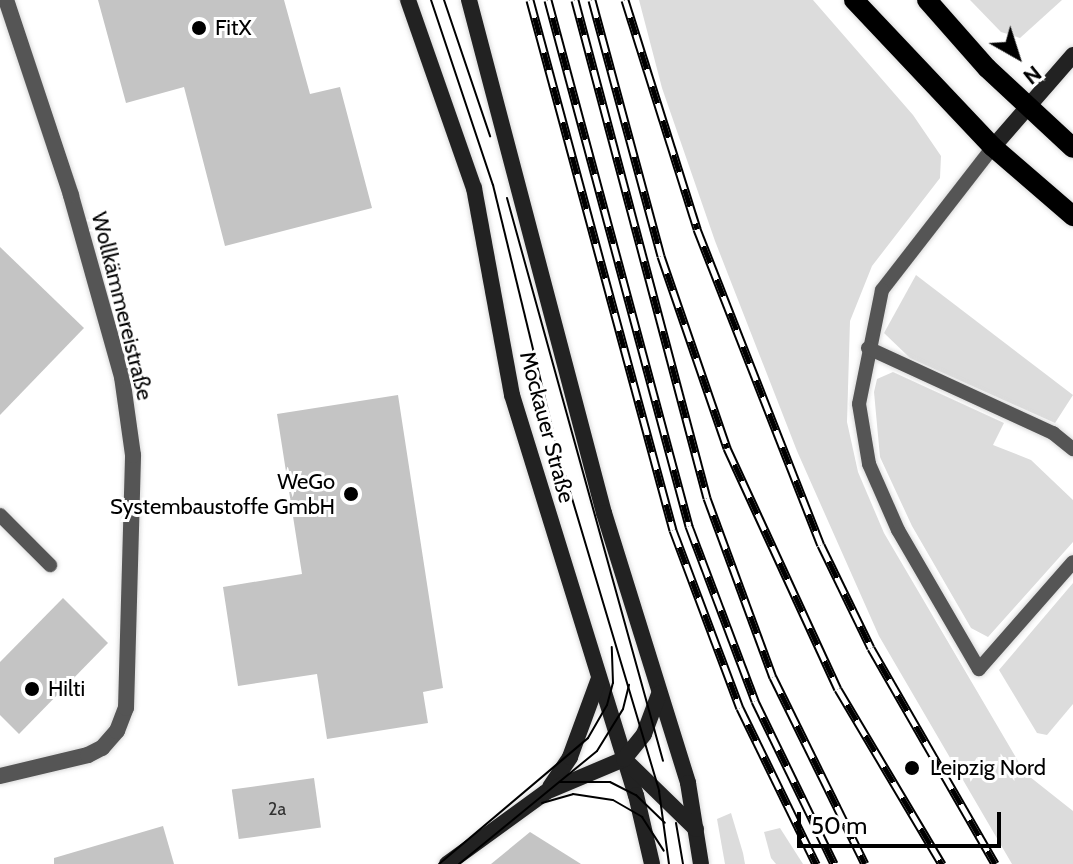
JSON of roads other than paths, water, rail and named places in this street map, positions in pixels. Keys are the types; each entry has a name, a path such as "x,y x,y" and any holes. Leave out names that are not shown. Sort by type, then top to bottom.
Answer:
{"main road":[{"name":"Mockauer Straße","path":"408,0 474,188 512,395 624,759 652,864"},
{"path":"854,0 993,147 1073,216"},
{"path":"927,0 1027,106 1073,148"},
{"name":"Mockauer Straße","path":"470,7 515,162 604,513 688,783 701,864"},
{"path":"993,147 1073,55"},
{"path":"546,792 570,757 599,678"},
{"path":"447,864 546,792 624,759 644,734 659,693"},
{"path":"624,759 696,829"}],"street":[{"name":"Wollkämmereistraße","path":"0,776 88,755 117,731 126,708 133,455 114,347 5,6"}],"lane":[{"path":"993,147 882,290 859,404 869,464 898,530 979,669 1073,562"},
{"path":"868,348 1053,433 1073,449"},
{"path":"0,515 50,565"}],"tram line":[{"path":"431,0 493,185 557,448 659,791 669,864"},
{"path":"444,0 490,136"},
{"path":"507,198 663,761"},
{"path":"439,864 588,738 607,705 613,683 612,647"},
{"path":"459,864 597,751 623,709 629,685"},
{"path":"560,782 610,782 636,795 665,823"},
{"path":"542,803 573,794 613,800 642,817 664,851"},
{"path":"676,823 683,864"}],"railway":[{"path":"530,0 673,530 740,708 816,864"},
{"path":"548,0 689,526 755,701 834,864"},
{"path":"575,0 707,498 773,677 865,864"},
{"path":"592,0 661,256 727,448 838,689 942,864"},
{"path":"625,0 697,229 821,545 871,648 995,864"}],"place":[{"name":"FitX","path":"199,28"},
{"name":"WeGo Systembaustoffe GmbH","path":"351,494"},
{"name":"Hilti","path":"32,689"},
{"name":"Leipzig Nord","path":"912,768"}]}
